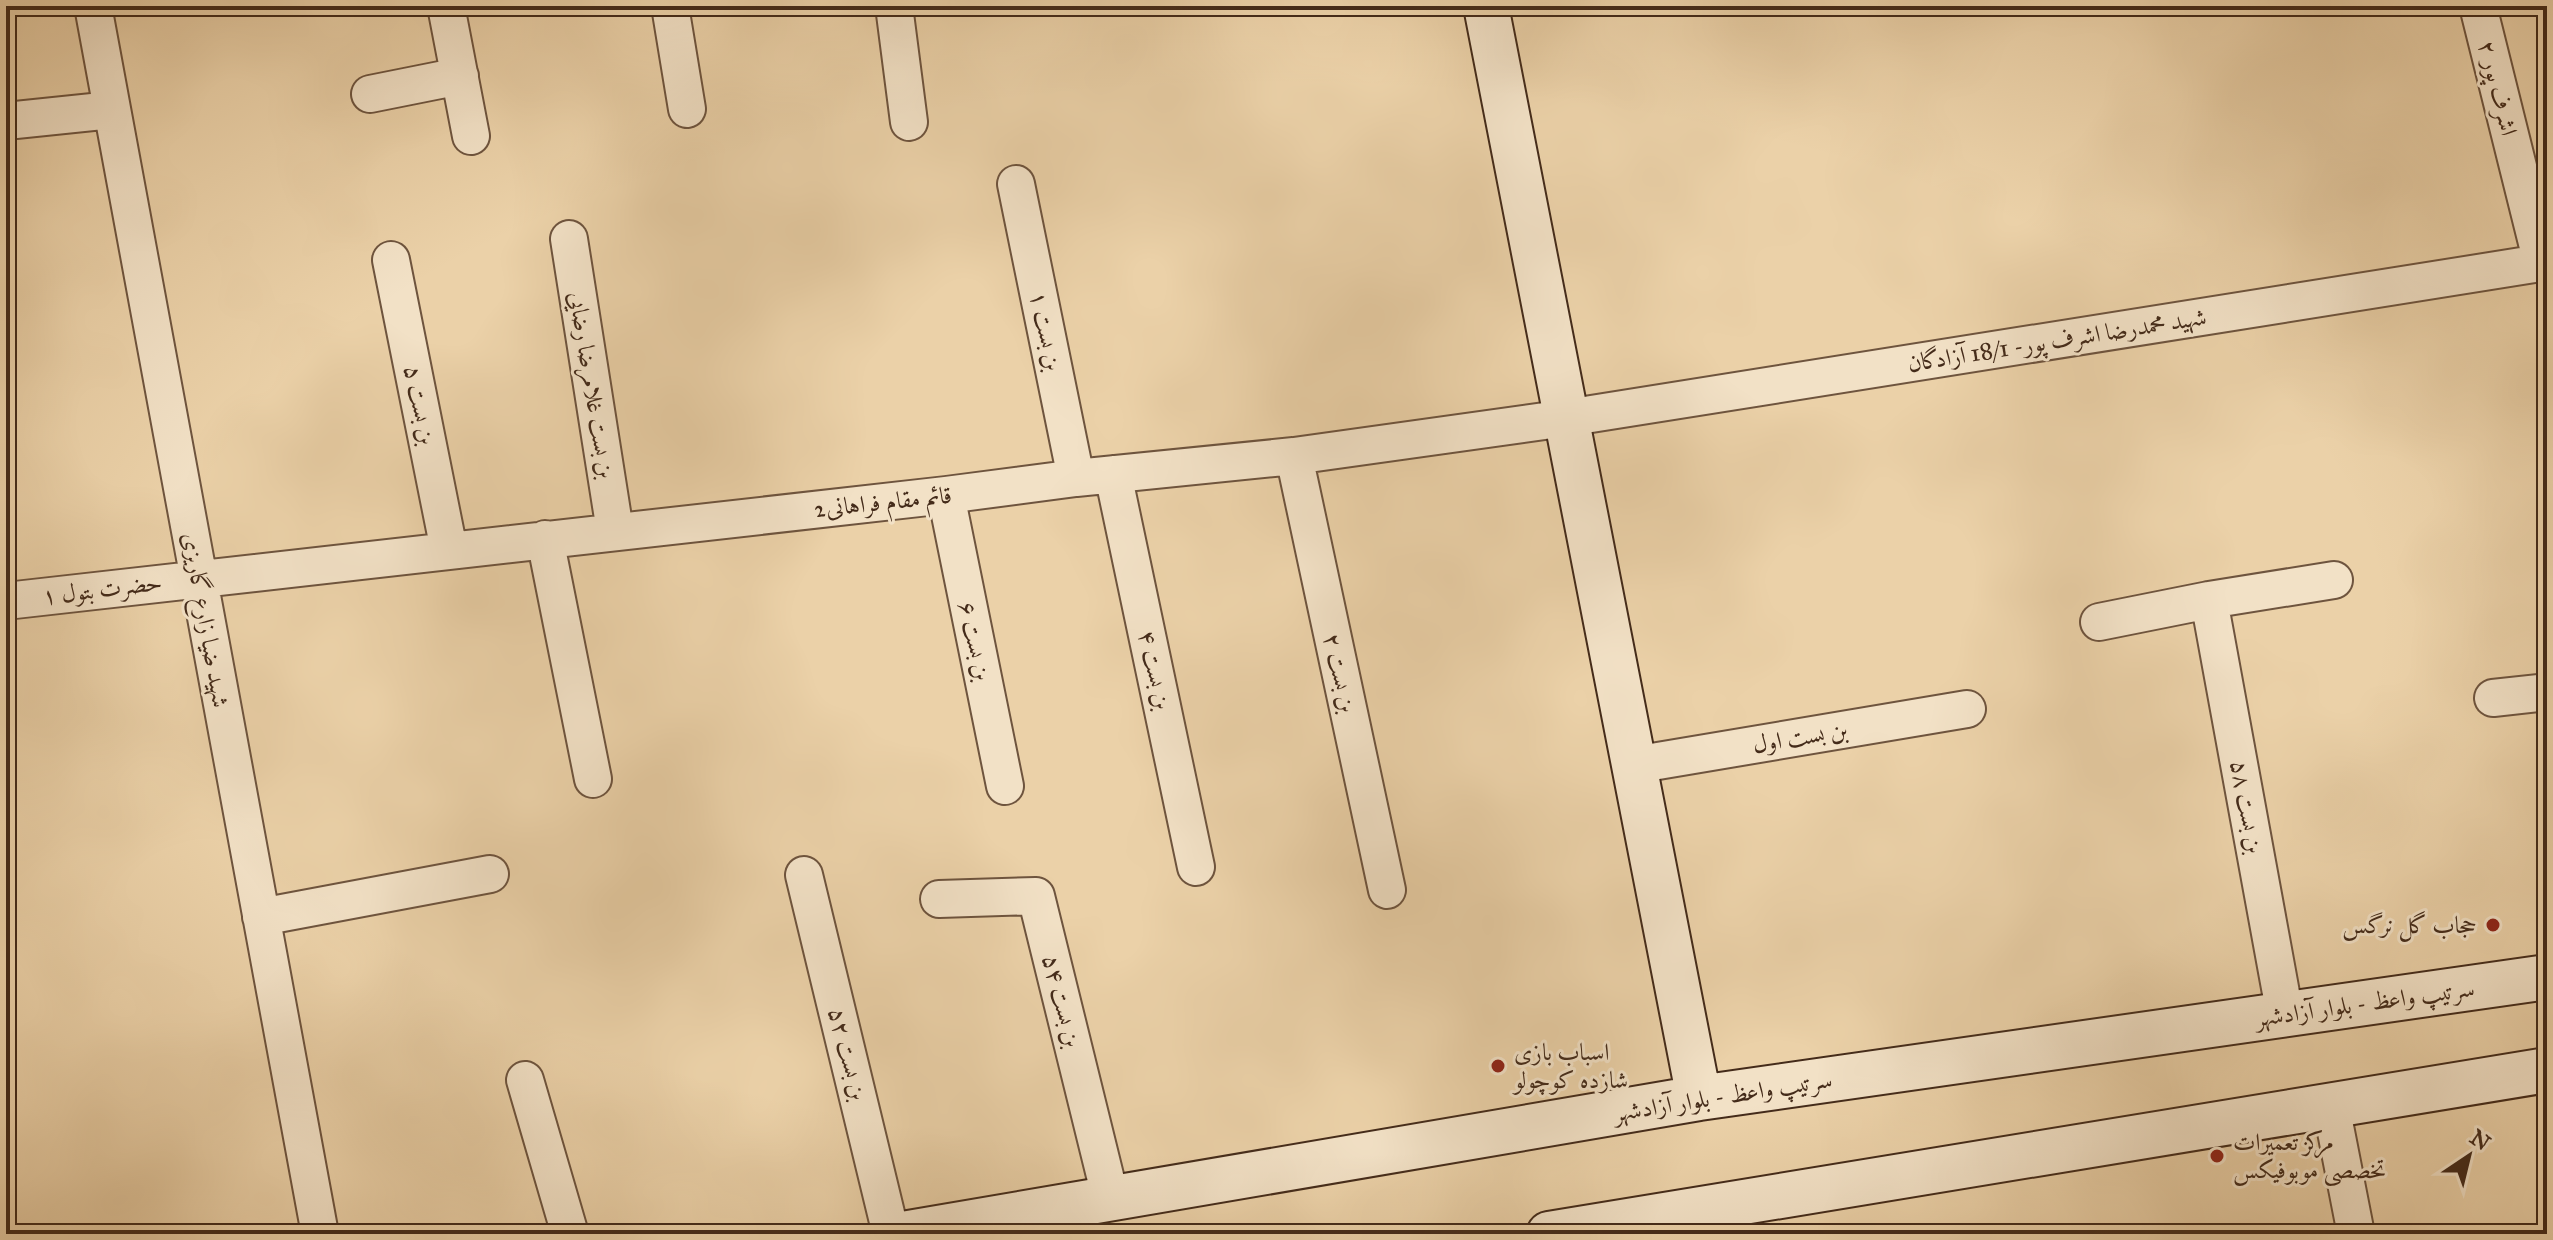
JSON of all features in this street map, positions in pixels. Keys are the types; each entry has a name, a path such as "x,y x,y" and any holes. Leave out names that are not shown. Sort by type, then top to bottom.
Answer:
{"main road":[{"path":"1486,6 1699,1098"},
{"name":"سرتیپ واعظ - بلوار آزادشهر","path":"903,1234 1699,1098 2547,977"},
{"path":"1549,1234 1725,1221 2331,1106 2547,1070"}],"street":[{"name":"شهید ضیا زارع گاریزی","path":"93,6 320,1234"},
{"path":"446,6 471,136"},
{"path":"670,6 687,109"},
{"path":"894,6 909,122"},
{"name":"۲ اشرف پور","path":"2478,6 2544,263"},
{"path":"370,94 460,76"},
{"path":"6,121 112,110"},
{"name":"بن بست ۱","path":"1016,184 1076,478"},
{"name":"بن بست غلامرضا رضایی","path":"569,239 615,531"},
{"name":"بن بست ۵","path":"391,260 449,550"},
{"name":"شهید محمدرضا اشرف پور- 18/1 آزادگان","path":"1566,418 2544,263"},
{"name":"2قائم مقام فراهانی","path":"199,578 1294,456 1566,418"},
{"name":"بن بست ۲","path":"1294,456 1387,890"},
{"name":"بن بست ۴","path":"1113,474 1196,867"},
{"name":"بن بست ۶","path":"946,495 1005,786"},
{"path":"545,539 593,779"},
{"name":"حضرت بتول ۱","path":"6,601 199,578"},
{"path":"2099,622 2334,580"},
{"name":"بن بست ۵۸","path":"2209,600 2285,1015"},
{"path":"2493,698 2547,692"},
{"name":"بن بست اول","path":"1634,765 1967,709"},
{"path":"261,917 490,874"},
{"name":"بن بست ۵۲","path":"804,875 891,1234"},
{"name":"بن بست ۵۴","path":"939,899 1036,896 1111,1200"},
{"path":"525,1080 570,1234"},
{"path":"2331,1106 2356,1234"}],"place":[{"name":"حجاب گل نرگس","path":"2493,925"},
{"name":"اسباب بازی شازده کوچولو","path":"1498,1066"},
{"name":"مرکز تعمیرات تخصصی موبوفیکس","path":"2217,1156"}]}
